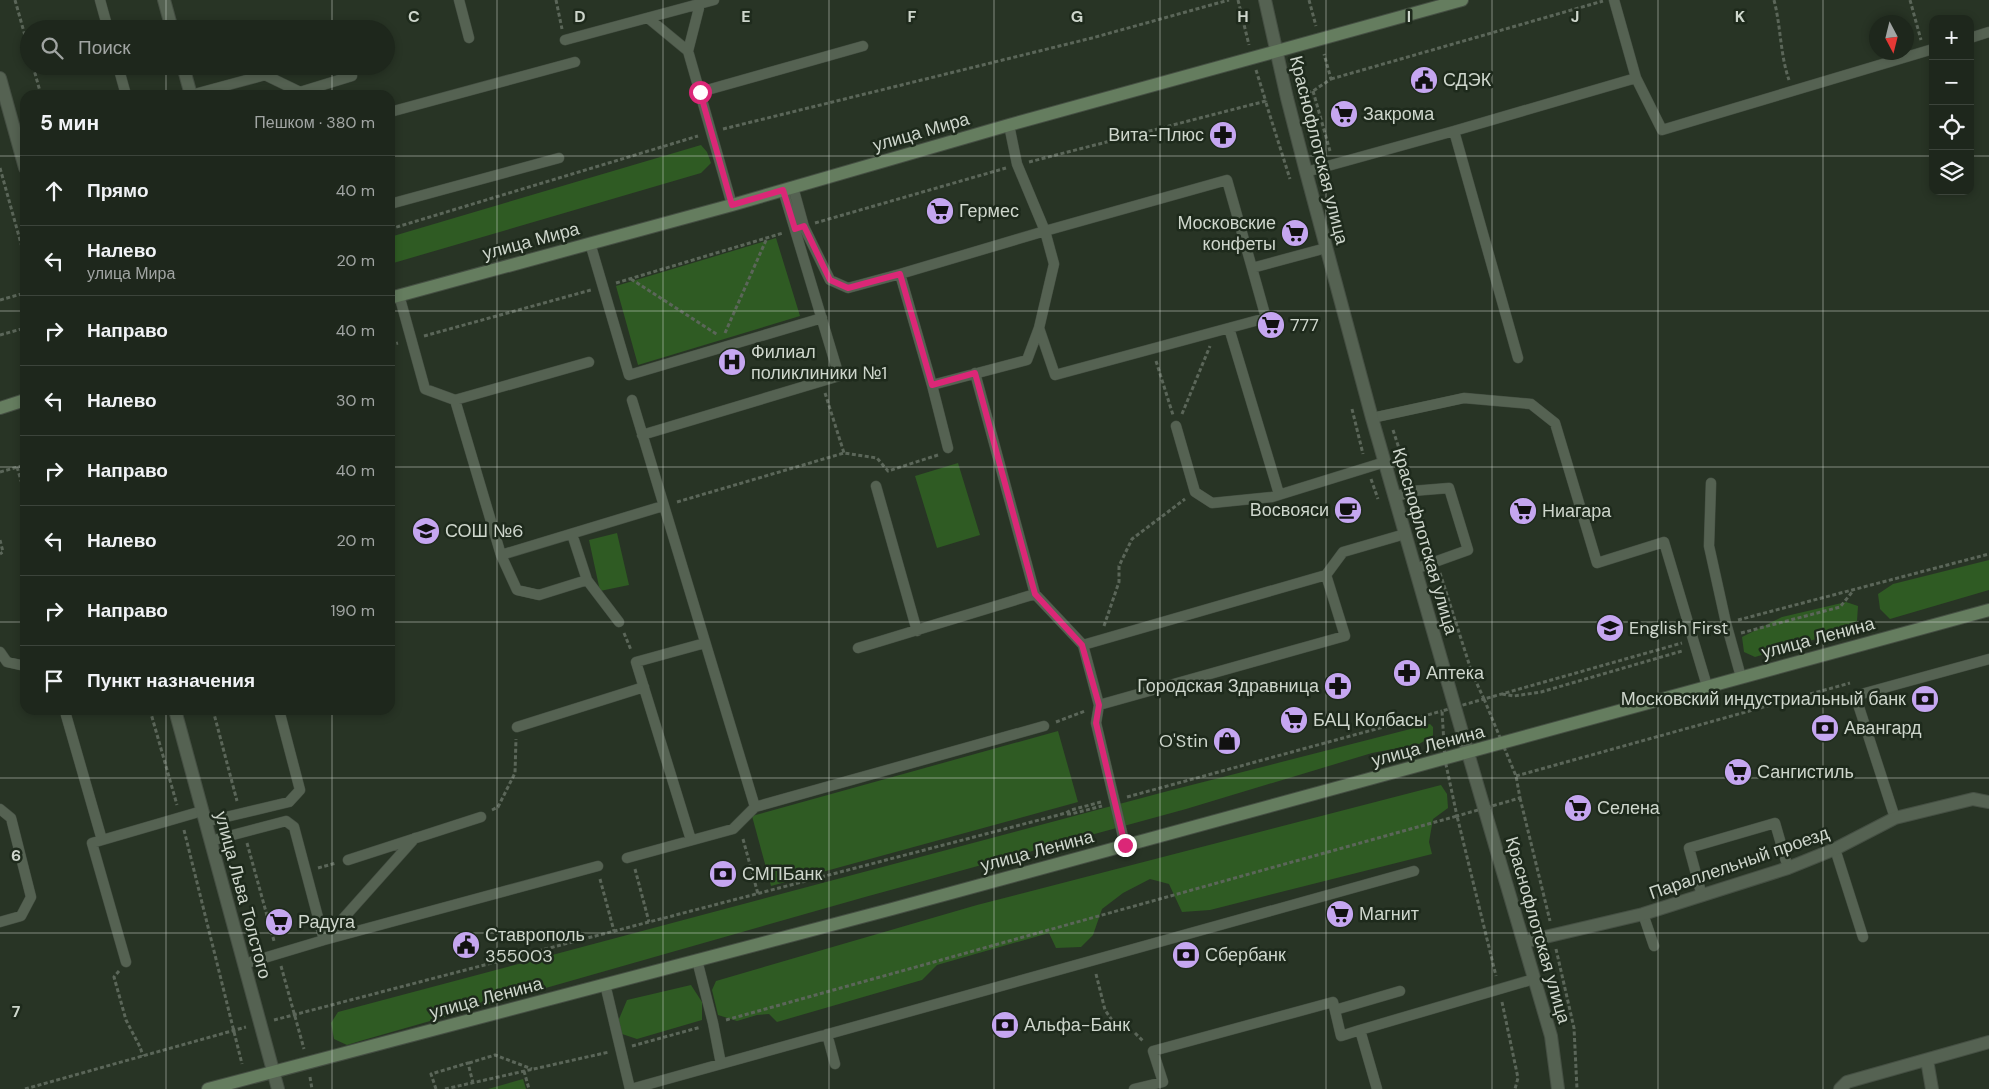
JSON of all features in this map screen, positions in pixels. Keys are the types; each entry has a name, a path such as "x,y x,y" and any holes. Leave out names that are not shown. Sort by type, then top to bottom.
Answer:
{"main road":[{"name":"улица Мира","path":"395,296 732,205 1009,125 1462,0"},
{"path":"0,408 20,402"},
{"name":"улица Ленина","path":"208,1089 892,909 1989,610"}],"street":[{"path":"164,0 170,20"},
{"name":"Краснофлотская улица","path":"1265,0 1306,172 1404,534 1551,1036 1558,1089"},
{"path":"185,75 190,90"},
{"path":"0,78 20,150"},
{"name":"улица Льва Толстого","path":"176,715 278,1089"},
{"name":"Параллельный проезд","path":"1524,942 1643,914 1788,868 1835,849 1895,818 1973,799 1989,802"},
{"path":"1840,1089 1847,1082 1989,1042"},
{"path":"1927,1060 1932,1089"}],"lane":[{"path":"100,0 106,20"},
{"path":"459,0 469,38"},
{"path":"565,40 714,0"},
{"path":"1614,0 1636,78 1662,130 1929,50"},
{"path":"700,4 688,50 732,205"},
{"path":"648,18 688,50"},
{"path":"1974,37 1989,32"},
{"path":"700,92 863,46"},
{"path":"395,111 574,62"},
{"path":"120,75 125,90"},
{"path":"210,90 265,75 296,90"},
{"path":"306,90 352,76"},
{"path":"1306,172 1636,78"},
{"path":"932,385 1027,360 1039,328 1054,264 1045,231 1018,164 1009,125"},
{"path":"1454,131 1518,358"},
{"path":"395,203 560,158"},
{"path":"800,228 830,280 848,288 1227,180 1266,318 1055,375 1039,328"},
{"path":"642,435 839,376 788,189"},
{"path":"590,243 629,375 822,318"},
{"path":"1252,268 1326,248"},
{"path":"900,274 948,448"},
{"path":"395,296 411,340 425,388 455,400 589,362"},
{"path":"1229,328 1279,494"},
{"path":"975,373 1035,594 1082,645 1099,705 1096,723 1125,845"},
{"path":"1372,418 1464,398 1531,404 1554,423 1597,562 1664,542 1707,686"},
{"path":"455,400 501,555 516,590 538,595 587,580"},
{"path":"632,400 756,807"},
{"path":"1176,426 1195,492 1212,503 1272,497 1385,462"},
{"path":"1711,483 1709,546 1741,677"},
{"path":"876,486 917,630"},
{"path":"1395,496 1412,491 1449,488 1468,550 1415,569"},
{"path":"501,555 663,506"},
{"path":"572,534 587,580 619,622"},
{"path":"1082,645 1326,575 1343,552 1404,534"},
{"path":"1099,705 1345,636 1326,575"},
{"path":"858,648 1035,594"},
{"path":"691,840 636,662 705,643"},
{"path":"0,652 7,662 20,665"},
{"path":"1895,818 1856,698 1858,695 1989,659"},
{"path":"517,727 644,687"},
{"path":"66,715 102,840"},
{"path":"126,962 92,843 181,817 204,816 289,802 300,790 280,715"},
{"path":"629,857 733,829 756,807 1044,726"},
{"path":"0,809 11,818 31,897 21,916 0,922"},
{"path":"348,860 481,816"},
{"path":"210,841 286,821 294,827 324,940"},
{"path":"1702,896 1689,848 1775,823 1788,868"},
{"path":"324,940 414,838"},
{"path":"1835,849 1863,937"},
{"path":"244,964 324,940 597,866"},
{"path":"605,984 630,1089 1414,871"},
{"path":"1643,914 1654,946"},
{"path":"696,960 713,1023 721,1064"},
{"path":"1141,1088 1163,1082 1153,1051 1333,1002 1341,1036 1534,979"},
{"path":"1335,1010 1400,991"},
{"path":"1360,1030 1378,1089"},
{"path":"827,1034 835,1064"}],"path":[{"path":"15,0 21,20"},
{"path":"556,0 565,40"},
{"path":"395,227 712,132 1092,38 1229,0"},
{"path":"1331,78 1608,0"},
{"path":"1774,0 1780,20 1783,61 1792,91"},
{"path":"1910,0 1929,50"},
{"path":"35,75 40,90"},
{"path":"1313,91 1330,151 1328,165"},
{"path":"395,344 603,286 1018,164 1266,102"},
{"path":"0,170 20,240"},
{"path":"630,278 723,338 768,238"},
{"path":"0,300 20,294"},
{"path":"0,335 20,329"},
{"path":"1176,426 1216,332"},
{"path":"1153,349 1176,426"},
{"path":"821,381 844,453"},
{"path":"1388,413 1472,673 1484,699"},
{"path":"663,506 844,453 877,458 888,471 942,454 948,448"},
{"path":"0,472 20,466"},
{"path":"17,467 20,477"},
{"path":"1099,640 1119,582 1119,566 1132,539 1195,492"},
{"path":"0,540 3,552 0,554"},
{"path":"619,622 636,662"},
{"path":"1516,776 1856,681"},
{"path":"1468,704 1478,700"},
{"path":"25,1089 260,1024 1066,813 1071,810 1442,711"},
{"path":"151,715 181,817 245,1079"},
{"path":"214,715 237,803"},
{"path":"1044,726 1075,715"},
{"path":"481,816 498,807 515,773 517,727"},
{"path":"1066,813 1071,814 1114,800"},
{"path":"739,823 758,894"},
{"path":"629,857 649,922"},
{"path":"306,872 348,860"},
{"path":"597,866 614,931"},
{"path":"1092,960 1105,1010 1112,1020"},
{"path":"126,962 114,977 126,1020 143,1056"},
{"path":"436,1089 431,1074 495,1056 532,1069"},
{"path":"468,1063 473,1082"},
{"path":"524,1071 530,1089"}],"green space":[{"path":"701,145 707,152 711,163 701,173 395,263 395,236"},
{"path":"776,238 800,316 638,365 616,286"},
{"path":"958,463 980,535 937,548 915,476"},
{"path":"617,533 629,585 600,591 589,540"},
{"path":"1989,560 1989,590 1890,619 1880,609 1878,594 1893,584"},
{"path":"1846,602 1858,606 1857,621 1843,631 1755,657 1744,652 1742,637 1782,617"},
{"path":"1430,724 1433,727 1433,736 1419,744 1372,753 1186,809 865,897 347,1045 334,1039 331,1023 338,1012 1168,791"},
{"path":"1058,731 1078,802 771,886 752,816"},
{"path":"1441,785 1447,794 1448,808 1433,819 1429,842 1432,854 1210,910 1182,912 1169,884 1150,879 1123,893 1102,909 1093,935 1081,947 1056,948 1049,933 937,965 922,980 777,1022 769,1014 757,1015 737,1021 718,1015 712,990 716,981 977,905"},
{"path":"691,985 702,1002 702,1020 637,1039 619,1033 619,1019 627,1000"},
{"path":"523,1079 526,1089 488,1089"}],"place":[{"name":"СДЭК","path":"1424,80"},
{"name":"Закрома","path":"1344,114"},
{"name":"Вита-Плюс","path":"1223,135"},
{"name":"Гермес","path":"940,211"},
{"name":"Московские конфеты","path":"1295,233"},
{"name":"777","path":"1271,325"},
{"name":"Филиал поликлиники №1","path":"732,362"},
{"name":"Восвояси","path":"1348,510"},
{"name":"Ниагара","path":"1523,511"},
{"name":"СОШ №6","path":"426,531"},
{"name":"English First","path":"1610,628"},
{"name":"Аптека","path":"1407,673"},
{"name":"Городская Здравница","path":"1338,686"},
{"name":"Московский индустриальный банк","path":"1925,699"},
{"name":"БАЦ Колбасы","path":"1294,720"},
{"name":"Авангард","path":"1825,728"},
{"name":"O'Stin","path":"1227,741"},
{"name":"Сангистиль","path":"1738,772"},
{"name":"Селена","path":"1578,808"},
{"name":"СМПБанк","path":"723,874"},
{"name":"Магнит","path":"1340,914"},
{"name":"Радуга","path":"279,922"},
{"name":"Ставрополь 355003","path":"466,945"},
{"name":"Сбербанк","path":"1186,955"},
{"name":"Альфа-Банк","path":"1005,1025"}],"route":[{"path":"700,92 732,205 783,190 795,229 804,226 830,280 848,288 900,274 932,385 975,373 1035,594 1082,645 1099,705 1096,723 1125,845"}]}
